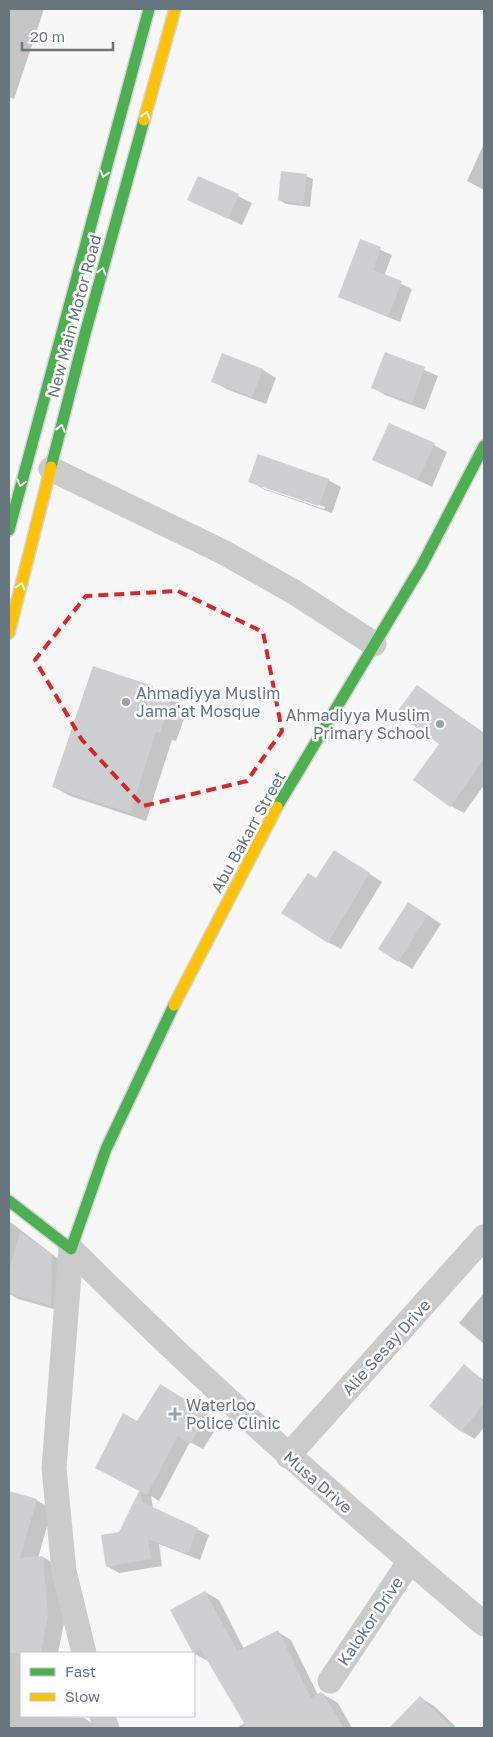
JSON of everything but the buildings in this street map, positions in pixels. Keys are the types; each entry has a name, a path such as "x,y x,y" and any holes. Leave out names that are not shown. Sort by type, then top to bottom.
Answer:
{"main road":[{"name":"New Main Motor Road","path":"9,530 149,9"},
{"name":"New Main Motor Road","path":"9,633 85,334 175,9"},
{"name":"Abu Bakarr Street","path":"71,1249 106,1149 154,1045 274,813 355,681 374,644 422,565 484,446"},
{"path":"9,1201 71,1249"}],"street":[{"path":"51,470 223,552 294,592 374,644"},
{"name":"Alie Sesay Drive","path":"288,1456 484,1237"},
{"path":"71,1249 54,1468 64,1571 84,1652"},
{"name":"Musa Drive","path":"71,1249 153,1332 288,1456 410,1561 482,1617"},
{"name":"Kalokor Drive","path":"330,1680 410,1561"}],"highlighted area":[{"path":"178,591 263,632 282,731 247,781 143,806 82,740 35,660 86,596"}],"traffic: fast":[{"path":"9,530 149,9"},
{"path":"51,467 85,334 144,120"},
{"path":"277,807 422,565 484,446"},
{"path":"9,1201 71,1249 106,1149 174,1005"}],"traffic: slow":[{"path":"144,120 175,9"},
{"path":"9,633 51,467"},
{"path":"174,1005 277,807"}],"place":[{"name":"Ahmadiyya Muslim Jama'at Mosque","path":"126,702"},
{"name":"Ahmadiyya Muslim Primary School","path":"440,724"},
{"name":"Waterloo Police Clinic","path":"175,1414"}]}
